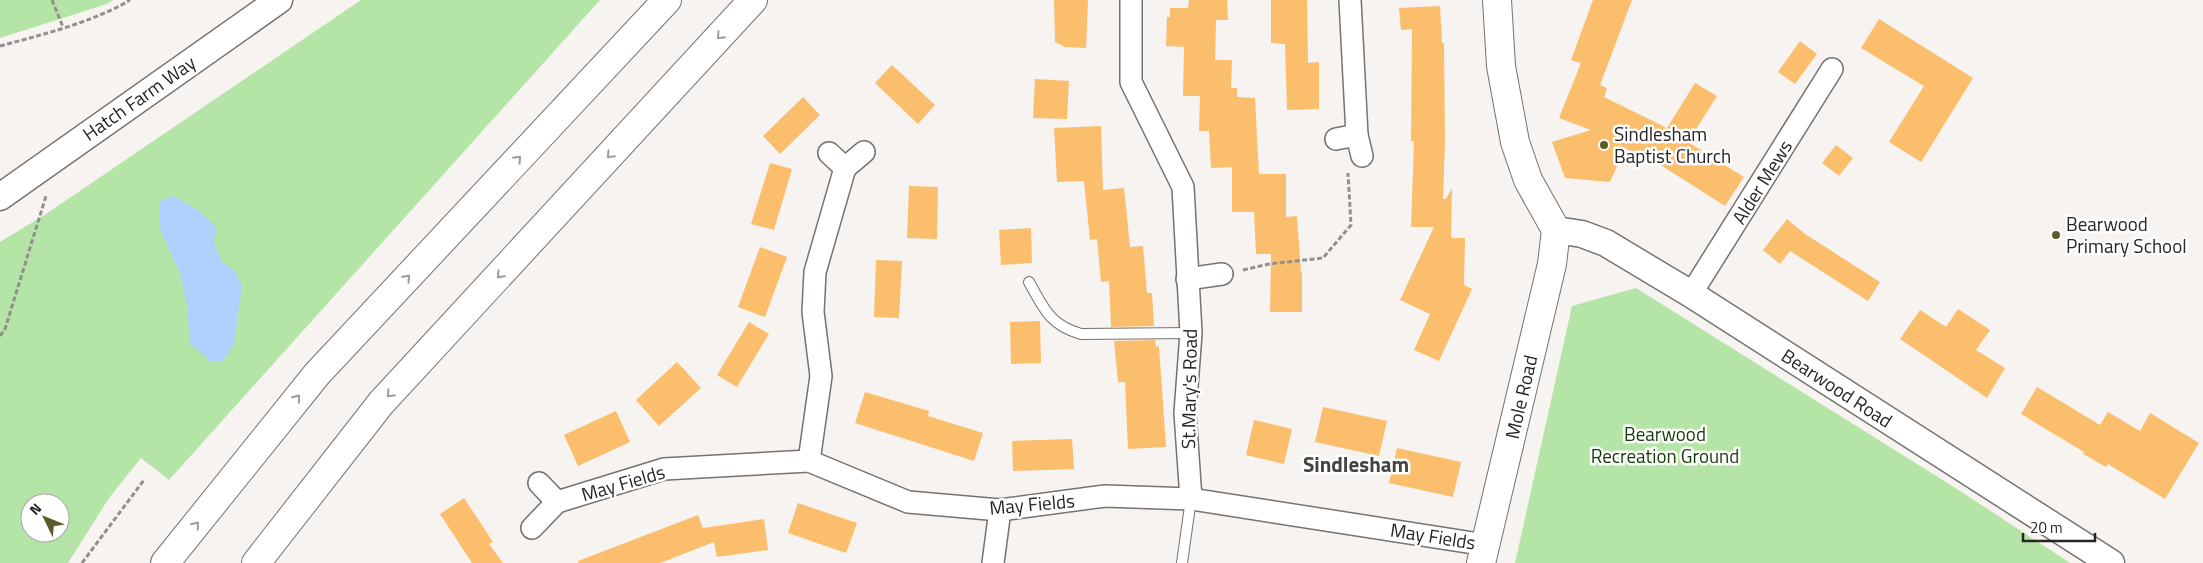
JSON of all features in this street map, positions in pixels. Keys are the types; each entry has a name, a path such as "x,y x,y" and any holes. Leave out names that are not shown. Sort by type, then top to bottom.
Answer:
{"main road":[{"path":"165,563 317,374 667,0"},
{"path":"256,563 381,404 753,0"},
{"path":"1497,0 1501,66 1515,142 1528,180 1556,230"},
{"name":"Mole Road","path":"1484,554 1552,264 1556,230"}],"street":[{"name":"Hatch Farm Way","path":"0,197 279,0"},
{"name":"St.Mary's Road","path":"1131,0 1131,82 1183,187 1190,333 1185,413 1192,498"},
{"path":"1350,0 1357,135 1362,156"},
{"name":"Alder Mews","path":"1691,294 1832,69"},
{"path":"1336,139 1357,135"},
{"path":"808,461 820,376 814,312 815,272 845,168 864,152"},
{"path":"829,153 845,168"},
{"name":"Bearwood Road","path":"1556,230 1582,234 1606,244 1691,294 2111,563"},
{"path":"1187,279 1222,274"},
{"name":"May Fields","path":"532,528 557,502 664,469 808,461 908,502 1000,510 1105,496 1192,498 1484,554"},
{"name":"May Fields","path":"539,483 557,502"},
{"path":"993,563 1000,510"}],"lane":[{"path":"1029,282 1048,317 1065,329 1081,334 1190,333"},
{"path":"1182,563 1192,498"}],"path":[{"path":"52,0 63,27"},
{"path":"0,46 63,27 116,8 130,0"},
{"path":"1222,274 1269,264 1323,258 1351,225 1347,149 1357,135"},
{"path":"0,336 5,329 48,191"},
{"path":"82,563 144,480"}],"green space":[{"path":"0,0 113,0 107,4 0,38"},
{"path":"361,0 600,0 169,480 141,458 109,498 68,563 0,563 0,242 46,214"},
{"name":"Bearwood Recreation Ground","path":"1636,288 1957,489 2070,563 1515,563 1572,306"}],"water":[{"path":"174,196 199,211 216,227 214,243 222,262 235,271 242,286 234,344 223,361 211,362 190,343 187,307 180,273 160,229 160,201"}],"building":[{"path":"1054,0 1088,0 1086,48 1065,47 1055,42"},
{"path":"1189,0 1227,0 1228,20 1216,20 1215,60 1232,60 1231,88 1237,88 1237,97 1255,98 1259,174 1286,174 1286,217 1297,216 1302,273 1302,312 1270,312 1271,254 1256,254 1254,212 1232,212 1232,167 1211,168 1209,131 1199,131 1200,96 1183,96 1184,47 1166,46 1167,17 1170,17 1170,8 1188,8"},
{"path":"1271,0 1307,0 1308,63 1319,62 1319,109 1287,110 1285,44 1271,43"},
{"path":"1593,0 1632,0 1600,85 1607,88 1604,97 1667,128 1695,83 1717,96 1688,142 1744,177 1725,206 1648,157 1645,161 1625,148 1610,182 1565,178 1552,142 1591,130 1559,118 1581,63 1571,60"},
{"path":"1440,6 1442,43 1444,43 1445,141 1443,199 1446,199 1452,188 1451,238 1465,238 1464,285 1472,289 1439,361 1414,350 1430,314 1400,300 1434,227 1411,227 1414,141 1411,141 1412,29 1401,30 1399,8"},
{"path":"1879,19 1973,78 1921,162 1889,142 1924,86 1861,48"},
{"path":"1800,41 1817,54 1795,84 1778,72"},
{"path":"892,65 935,105 918,124 875,83"},
{"path":"1035,79 1069,81 1067,119 1033,118"},
{"path":"803,97 820,115 780,154 763,136"},
{"path":"1101,126 1103,190 1124,188 1130,247 1143,246 1147,293 1152,293 1154,326 1111,327 1109,281 1101,282 1097,239 1090,240 1084,181 1057,182 1054,128"},
{"path":"1836,145 1853,158 1839,176 1822,163"},
{"path":"770,163 792,169 774,230 751,224"},
{"path":"909,186 938,187 937,239 907,238"},
{"path":"1787,219 1805,234 1880,282 1868,301 1790,251 1780,264 1763,250"},
{"path":"1031,228 1032,263 1001,265 999,230"},
{"path":"760,247 787,257 765,317 738,307"},
{"path":"876,260 902,261 899,318 874,317"},
{"path":"1958,309 1990,330 1976,350 2005,368 1987,398 1900,339 1920,310 1946,327"},
{"path":"1040,321 1041,363 1011,364 1010,322"},
{"path":"749,322 769,334 737,387 717,375"},
{"path":"1155,340 1156,347 1159,346 1166,447 1128,449 1125,382 1118,382 1114,341"},
{"path":"677,362 701,388 659,426 636,400"},
{"path":"2037,387 2100,425 2108,412 2140,431 2150,413 2199,443 2165,499 2108,464 2106,467 2083,454 2084,452 2021,414"},
{"path":"865,392 929,411 928,416 983,433 974,461 855,423"},
{"path":"1323,407 1387,421 1379,456 1315,442"},
{"path":"616,411 630,442 578,466 564,435"},
{"path":"1254,420 1292,429 1284,464 1246,455"},
{"path":"1072,439 1074,469 1013,471 1012,441"},
{"path":"1397,448 1461,462 1453,497 1389,483"},
{"path":"464,498 493,542 489,544 503,563 472,563 440,514"},
{"path":"798,503 857,523 846,553 788,533"},
{"path":"698,515 703,528 764,519 768,550 717,557 714,542 660,563 578,563 578,561"}],"place":[{"name":"Sindlesham Baptist Church","path":"1604,145"},
{"name":"Bearwood Primary School","path":"2056,235"}],"district":[{"name":"Sindlesham","path":"1356,465"}]}
